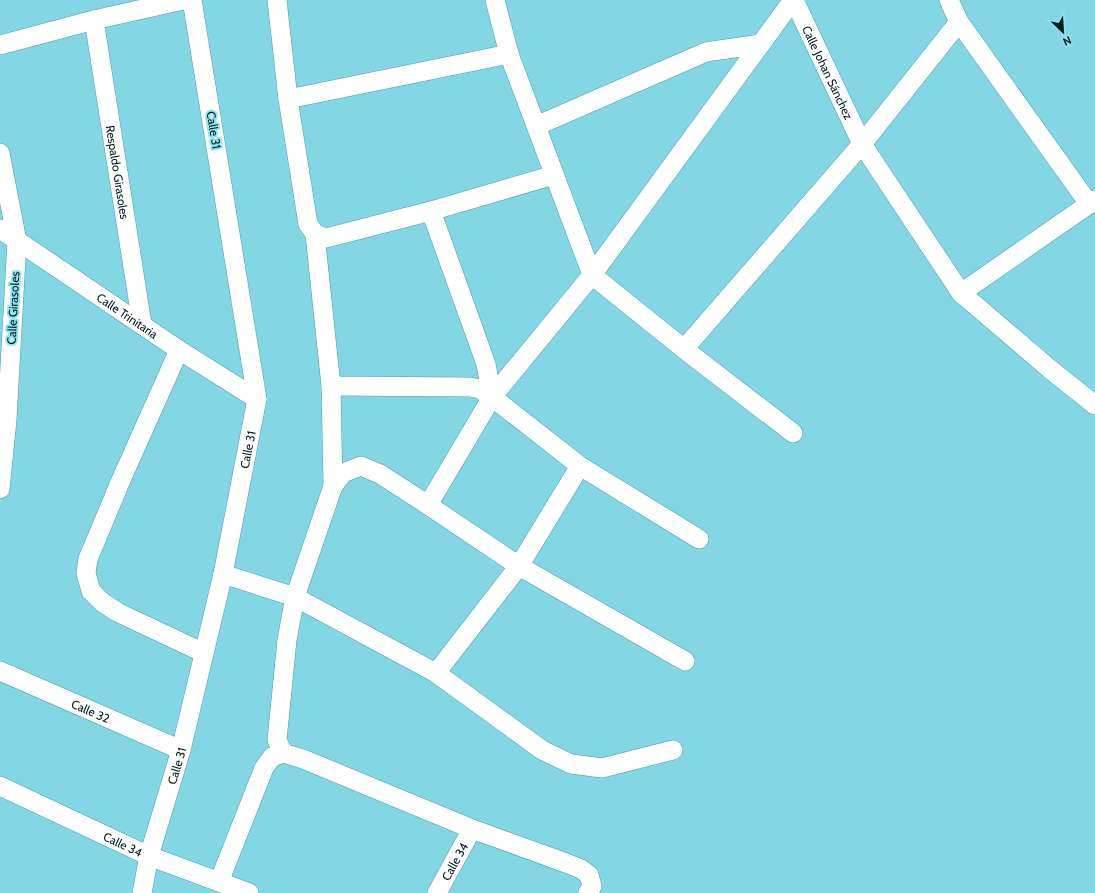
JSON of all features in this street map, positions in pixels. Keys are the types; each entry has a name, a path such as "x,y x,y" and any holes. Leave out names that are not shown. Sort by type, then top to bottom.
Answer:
{"street":[{"path":"0,45 94,20 184,0"},
{"name":"Calle 31","path":"142,893 149,856 181,750 223,574 257,399 192,0"},
{"path":"277,0 288,99 308,224 315,234 331,386 333,486"},
{"path":"495,0 509,54 592,275 684,349 793,433"},
{"path":"428,505 492,397 592,275 794,0"},
{"name":"Calle Johan Sánchez","path":"794,0 862,144 961,293 1051,370 1095,405"},
{"path":"949,0 959,22 1092,202 961,293"},
{"name":"Respaldo Girasoles","path":"94,20 142,324"},
{"path":"684,349 862,144 959,22"},
{"path":"536,126 706,52 761,44"},
{"path":"288,99 509,54"},
{"name":"Calle Girasoles","path":"0,153 17,241 7,420 0,489"},
{"path":"315,234 326,238 431,211 554,176"},
{"path":"431,211 486,364 492,397"},
{"name":"Calle Trinitaria","path":"0,229 179,350 257,399"},
{"path":"179,350 94,544 88,559 86,573 91,591 102,602 117,612 204,653"},
{"path":"331,386 470,387 480,389 580,466 699,539"},
{"path":"283,754 277,740 287,640 295,597 333,486 343,473 361,466 380,474 519,566 685,661"},
{"path":"436,673 519,566 580,466"},
{"path":"223,574 295,597 436,673 542,750 571,764 602,768 673,750"},
{"name":"Calle 32","path":"0,671 181,750"},
{"path":"219,882 264,768 272,758 283,754 302,759 472,829 581,869 589,875 592,886 588,893"},
{"name":"Calle 34","path":"0,786 149,856 249,893"},
{"name":"Calle 34","path":"437,893 472,829"}]}
